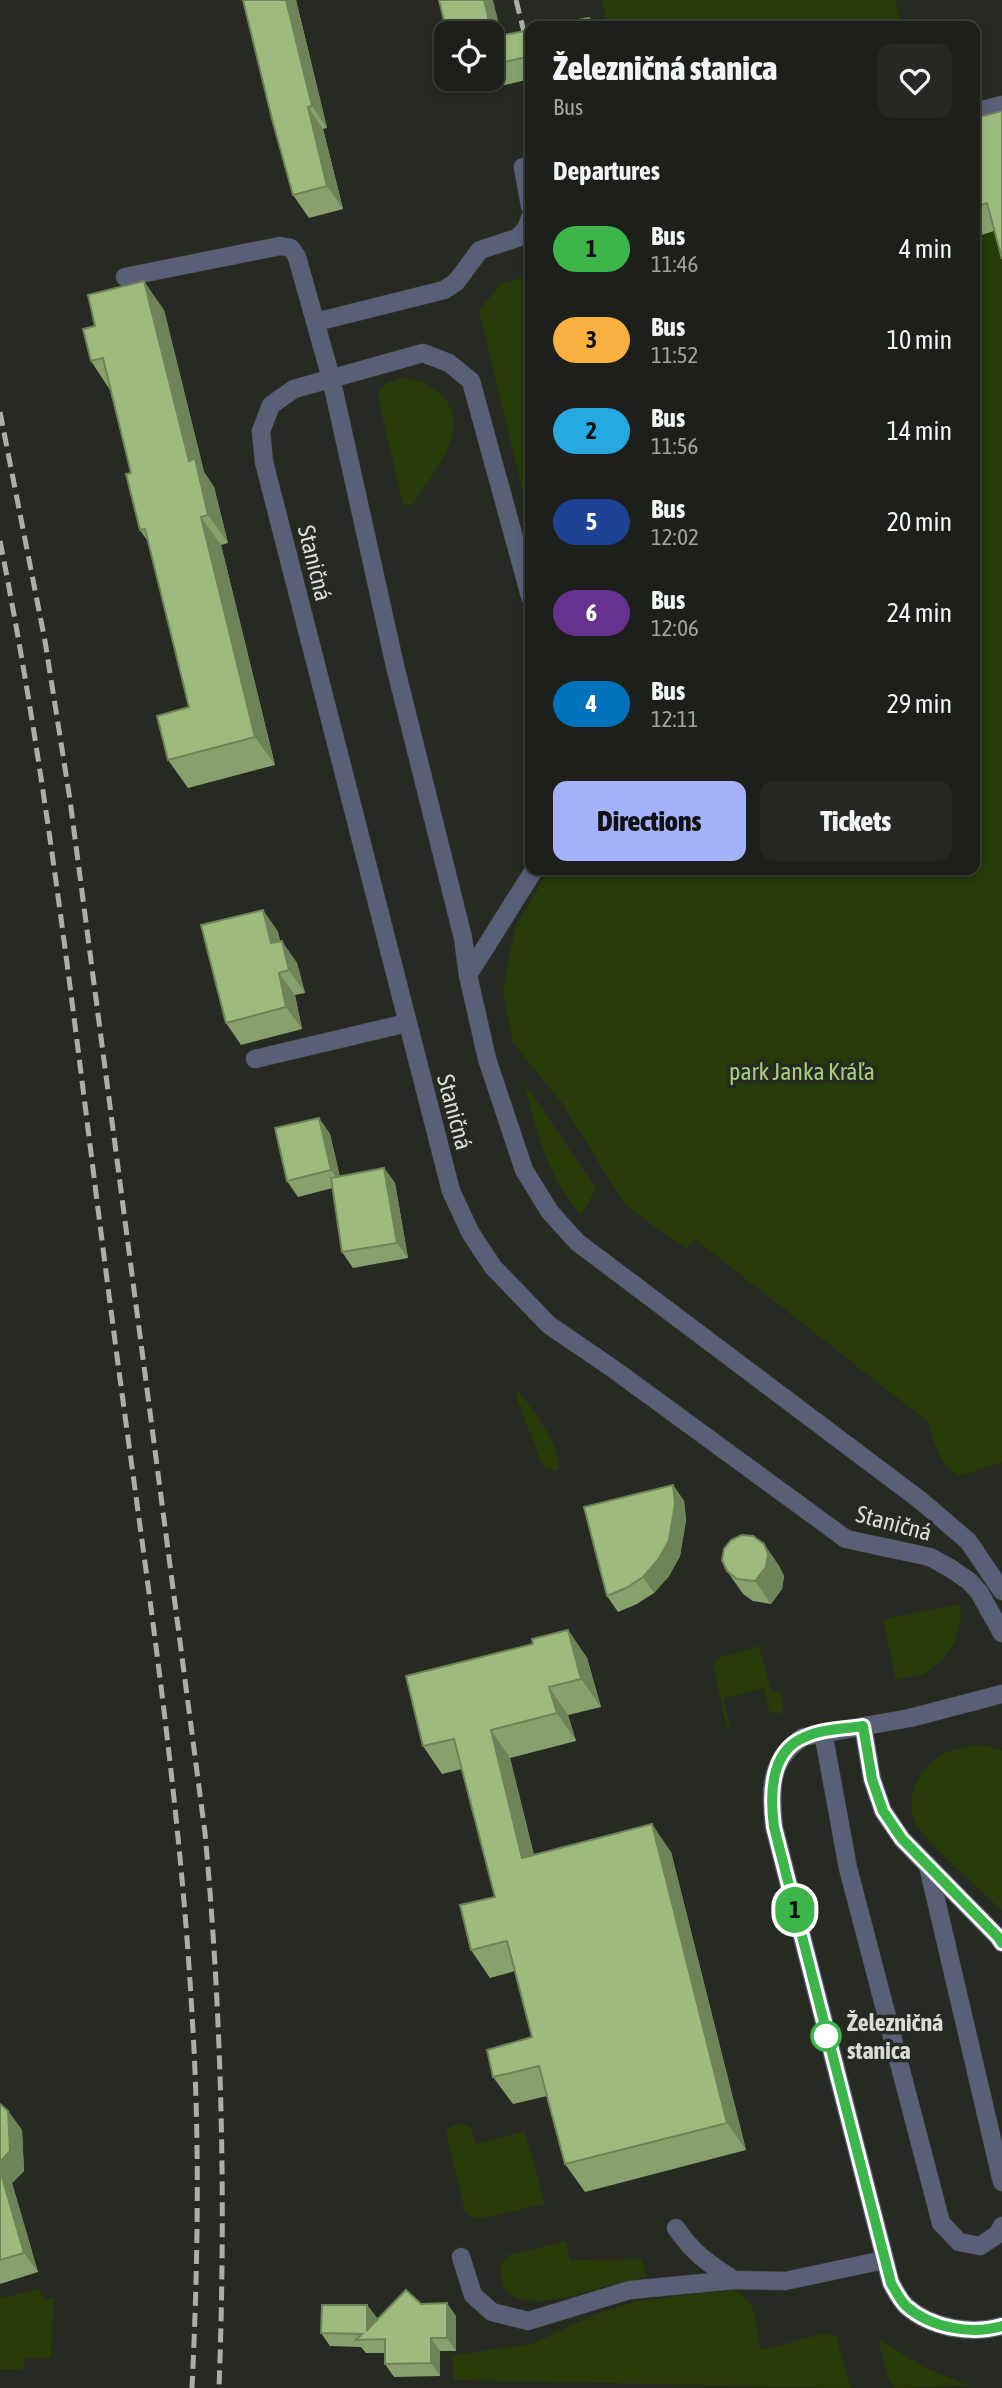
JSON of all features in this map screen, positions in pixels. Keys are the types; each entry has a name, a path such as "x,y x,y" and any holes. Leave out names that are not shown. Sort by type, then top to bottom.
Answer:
{"street":[{"path":"980,111 1002,105"},
{"path":"523,167 525,178"},
{"path":"316,322 444,290 456,282 480,250 517,238 525,230"},
{"path":"125,277 279,246 291,248 297,257 331,378"},
{"name":"Staničná","path":"525,578 471,382 449,363 423,353 294,389 271,405 261,431 264,462 450,1191 476,1241 494,1267 549,1325 846,1539 930,1557 970,1581 1002,1633"},
{"name":"Staničná","path":"331,378 396,666 463,939 468,975 490,1069 524,1170 550,1212 577,1242 920,1500 968,1541 1002,1591"},
{"path":"468,975 531,875"},
{"path":"255,1059 407,1023"},
{"path":"1002,1694 910,1718 803,1737 790,1746 781,1758 774,1775 771,1798 773,1817 891,2283 905,2305 926,2319 957,2329 989,2330 1002,2326"},
{"path":"863,1726 872,1779 883,1811 902,1839 1002,1943"},
{"path":"823,1732 848,1868 941,2223 960,2242 980,2246 998,2234 1002,2226"},
{"path":"928,1866 1002,2182"},
{"path":"676,2228 700,2258 734,2280"},
{"path":"461,2257 473,2295 492,2312 528,2321 630,2290 734,2280 785,2281 884,2259"}],"green space":[{"path":"602,0 895,0 901,21 607,21"},
{"name":"park Janka Kráľa","path":"980,163 1002,237 1002,1462 962,1475 948,1468 936,1446 928,1422 695,1239 686,1249 625,1205 562,1103 513,1043 503,990 515,928 546,875 980,875"},
{"path":"525,277 525,501 479,311 501,283"},
{"path":"403,377 427,384 442,395 452,413 453,426 451,440 438,467 414,503 409,506 403,504 379,402 379,390 387,383"},
{"path":"524,1082 596,1189 581,1215 559,1184 544,1152"},
{"path":"518,1390 551,1440 559,1462 558,1471 545,1468 541,1461 517,1399"},
{"path":"960,1604 961,1619 955,1642 944,1658 925,1674 896,1680 883,1619"},
{"path":"759,1646 772,1693 780,1691 784,1708 777,1714 769,1711 764,1688 724,1698 730,1727 728,1732 713,1665 720,1657"},
{"path":"984,1745 1002,1751 1002,1910 926,1837 912,1811 914,1787 930,1765 950,1751"},
{"path":"460,2124 470,2126 476,2144 525,2131 545,2204 480,2219 471,2217 465,2211 447,2137 447,2129"},
{"path":"566,2241 570,2260 641,2259 647,2277 550,2300 519,2299 508,2292 501,2273 502,2264 508,2255"},
{"path":"39,2289 44,2300 54,2297 51,2358 25,2358 24,2370 0,2369 0,2298"},
{"path":"732,2290 747,2299 751,2306 761,2350 822,2334 836,2336 851,2388 454,2380 452,2355 532,2344 596,2314 637,2301"},
{"path":"881,2340 923,2367 968,2385 895,2388 889,2381 879,2343"}],"building":[{"path":"243,0 286,0 312,106 308,107 327,186 293,195"},
{"path":"439,0 484,0 489,21 444,21"},
{"path":"525,31 525,57 504,62 504,35"},
{"path":"1002,111 1002,259 987,203 980,205 980,117"},
{"path":"144,281 189,461 195,458 208,515 201,517 255,737 168,760 157,716 189,707 145,529 140,530 126,474 131,473 103,358 91,361 83,329 95,326 88,295"},
{"path":"263,910 271,943 282,941 289,970 279,973 286,1007 226,1023 201,925"},
{"path":"319,1118 331,1170 287,1181 275,1128"},
{"path":"384,1168 397,1243 342,1252 331,1178"},
{"path":"673,1485 675,1504 669,1540 658,1560 643,1577 607,1596 584,1507"},
{"path":"742,1535 753,1536 764,1544 768,1554 766,1567 755,1581 737,1579 727,1571 722,1560 724,1549 731,1540"},
{"path":"568,1630 581,1679 549,1687 557,1713 491,1730 522,1858 652,1824 727,2123 565,2164 539,2066 493,2077 487,2050 532,2037 507,1941 471,1950 460,1905 495,1897 454,1739 423,1746 406,1676 533,1644 532,1639"},
{"path":"0,2104 8,2111 10,2151 0,2162"},
{"path":"0,2170 24,2253 0,2260"},
{"path":"406,2290 421,2304 447,2303 447,2338 431,2338 431,2363 385,2364 385,2339 356,2340 362,2334 321,2333 322,2305 367,2305 367,2330"}],"railway":[{"path":"516,0 525,36"},
{"path":"0,412 45,641 70,800 205,1833 221,2110 219,2388"},
{"path":"0,541 49,831 169,1752 186,1927 196,2107 197,2248 192,2388"}],"bus line":[{"name":"1","path":"1002,1943 902,1839 883,1811 872,1779 863,1726 803,1737 790,1746 774,1775 771,1798 774,1827 891,2283 905,2305 926,2319 957,2329 989,2330 1002,2326"}],"place":[{"name":"Železničná stanica","path":"826,2036"}]}
